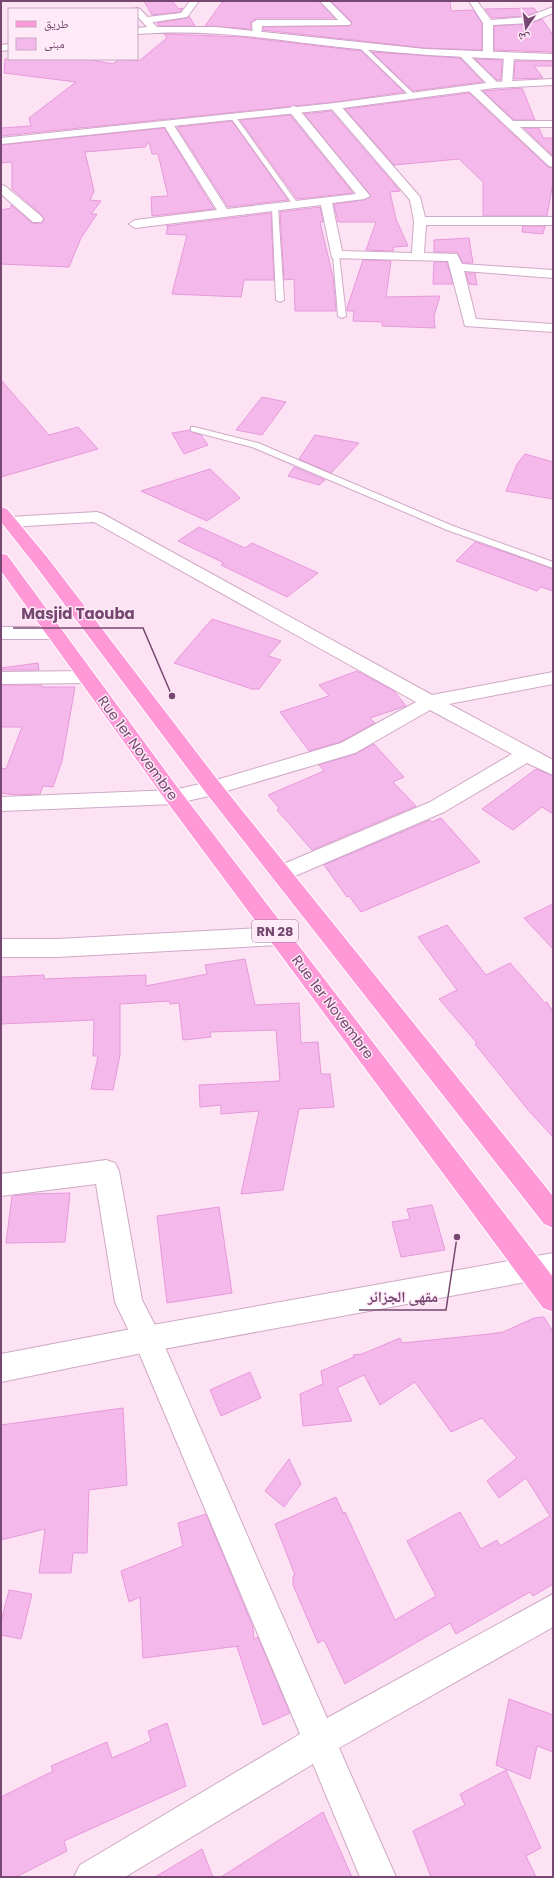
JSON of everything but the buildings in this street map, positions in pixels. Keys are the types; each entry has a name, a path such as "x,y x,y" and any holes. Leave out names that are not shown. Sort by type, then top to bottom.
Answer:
{"main road":[{"name":"RN 28","path":"5,517 41,561 213,788 553,1216"},
{"name":"Rue 1er Novembre","path":"1,559 174,797 279,936 542,1267 553,1299"}],"street":[{"path":"147,20 184,15 195,1"},
{"path":"258,34 257,23 346,23 324,1"},
{"path":"473,1 488,25 488,55"},
{"path":"488,25 529,20 553,10"},
{"path":"138,12 154,29"},
{"path":"488,25 539,27"},
{"path":"138,31 154,29 184,29 258,34 360,46 464,54 509,57 553,56"},
{"path":"464,54 494,85"},
{"path":"507,84 509,57"},
{"path":"1,141 168,124 293,109 336,106 494,85 553,82"},
{"path":"473,89 549,156 553,164"},
{"path":"336,106 416,199 420,221 418,256"},
{"path":"135,224 364,196 293,109"},
{"path":"168,124 224,213"},
{"path":"511,124 553,124"},
{"path":"1,188 37,219"},
{"path":"326,201 336,255 453,257 457,267 470,323 553,328"},
{"path":"420,221 553,221"},
{"path":"457,267 553,274"},
{"path":"5,517 97,517 430,702 553,768"},
{"path":"1,633 55,633"},
{"path":"1,678 87,677"},
{"path":"1,804 174,797 213,788 348,748 430,702 553,678"},
{"path":"281,874 437,807 527,754"},
{"path":"1,948 57,948 279,936"},
{"path":"1,1185 106,1171 130,1302 378,1877"},
{"path":"1,1368 147,1339 542,1267"},
{"path":"92,1877 319,1741 553,1610"}],"lane":[{"path":"360,46 413,96"},
{"path":"233,116 296,205"},
{"path":"275,207 280,300"},
{"path":"336,255 342,316"},
{"path":"194,429 255,445 450,528 553,566"}],"place":[{"name":"Masjid Taouba","path":"172,696"},
{"name":"مقهى الجزائر","path":"457,1237"}]}
